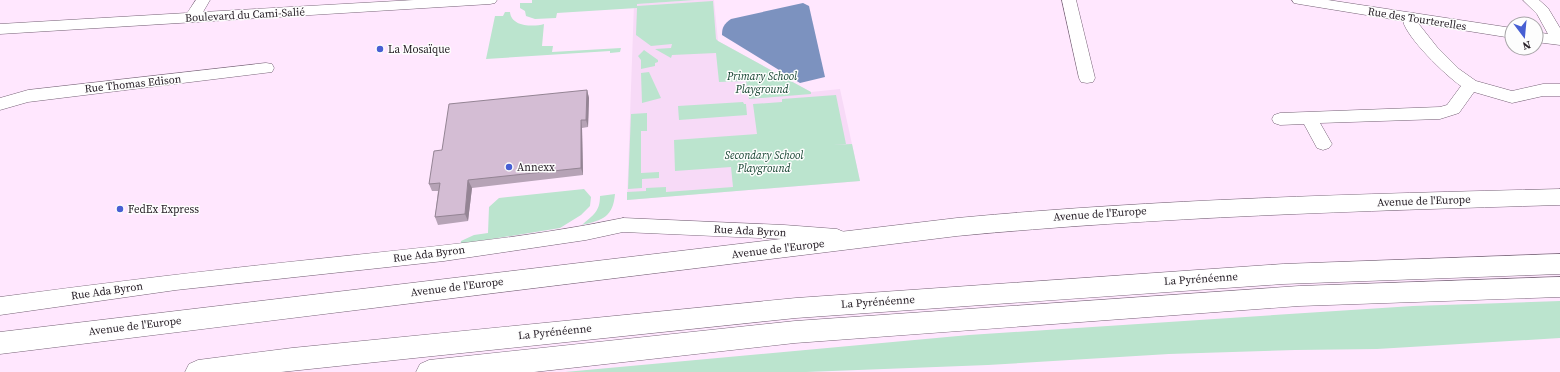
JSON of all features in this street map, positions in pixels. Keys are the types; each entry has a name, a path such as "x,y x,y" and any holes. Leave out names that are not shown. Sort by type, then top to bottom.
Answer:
{"main road":[{"name":"Avenue de l'Europe","path":"0,344 246,312 999,223 1121,212 1249,206 1560,197"},
{"name":"La Pyrénéenne","path":"198,372 292,359 796,308 1283,274 1560,264"},
{"path":"430,372 795,332 1299,296 1560,287"}],"street":[{"path":"192,18 203,0"},
{"name":"Boulevard du Cami-Salié","path":"0,29 490,0"},
{"path":"1069,0 1087,78"},
{"name":"Rue des Tourterelles","path":"1299,0 1504,32"},
{"path":"1530,0 1544,11 1559,40"},
{"path":"1409,18 1411,24 1432,51 1453,73 1470,85 1512,97 1543,90 1560,90"},
{"path":"1544,38 1559,40"},
{"name":"Rue Thomas Edison","path":"0,104 28,96 266,68"},
{"path":"1280,119 1440,113 1453,109 1470,85"},
{"path":"1309,118 1323,144"},
{"name":"Rue Ada Byron","path":"0,306 176,282 444,253 586,233 623,225 784,232 857,240"}],"shaded area":[{"path":"714,0 718,41 811,92 840,89 860,181 627,200 634,4"}],"green space":[{"name":"Primary School Playground","path":"532,0 695,0 637,4 637,6 713,1 716,39 718,41 811,92 811,94 749,99 746,81 719,82 716,53 672,55 671,58 655,49 671,48 672,44 651,46 636,35 637,8 557,13 556,18 535,19 526,16 525,11 520,8 520,3 532,3"},
{"path":"505,12 510,12 514,21 524,25 535,26 544,24 542,46 553,46 552,52 621,48 620,52 610,53 610,51 486,59 495,16 503,16"},
{"path":"644,50 658,60 658,62 655,63 655,66 641,69 641,60 638,56"},
{"path":"649,72 661,98 642,103 641,73"},
{"name":"Secondary School Playground","path":"836,95 846,144 833,145 852,144 860,181 627,200 627,192 646,191 646,188 666,187 666,192 733,187 731,167 675,171 674,140 757,134 753,104 782,102 782,99"},
{"path":"743,102 746,104 747,115 679,120 678,106"},
{"path":"647,113 647,131 641,131 641,173 659,172 659,178 642,179 642,188 628,189 631,114"},
{"path":"584,189 591,197 590,206 581,215 560,228 461,244 461,241 474,235 488,233 489,207 499,198"},
{"path":"615,194 612,208 606,216 582,225 593,216 597,210 600,196"},
{"path":"1560,301 1560,338 1377,349 1169,354 988,365 806,372 565,372 969,335 1413,306"}],"water":[{"path":"803,3 809,6 825,77 800,83 722,35 724,26 731,19"}],"building":[{"name":"Annexx","path":"587,90 586,120 581,120 581,168 468,180 465,214 435,217 440,183 429,184 434,151 442,150 449,104"}],"place":[{"name":"La Mosaïque","path":"380,49"},
{"name":"Annexx","path":"509,167"},
{"name":"FedEx Express","path":"120,209"}]}
